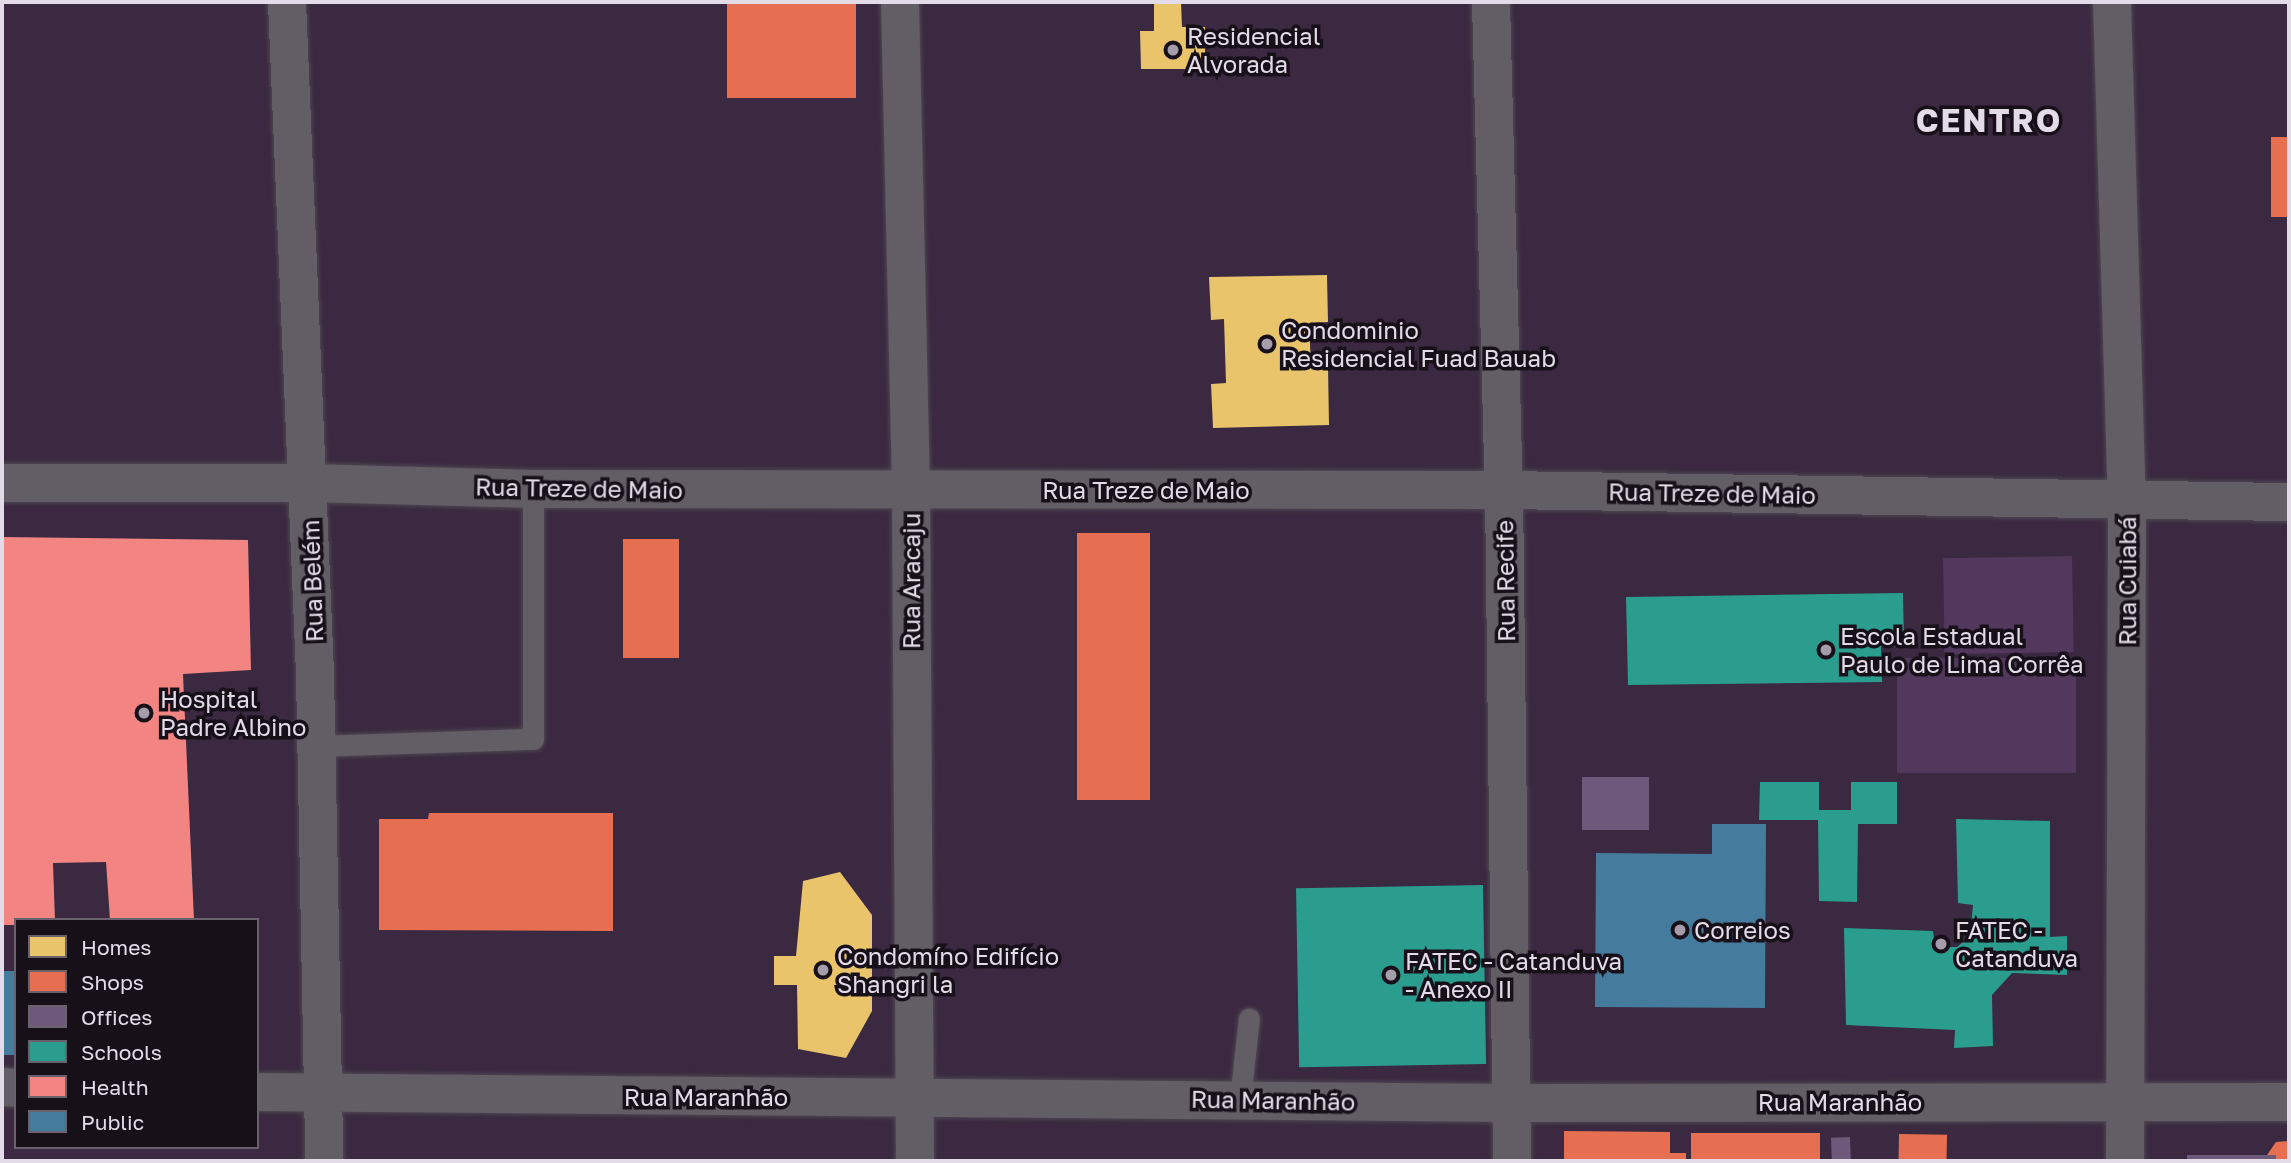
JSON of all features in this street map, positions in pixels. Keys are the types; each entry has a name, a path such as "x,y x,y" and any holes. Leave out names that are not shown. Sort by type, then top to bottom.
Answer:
{"street":[{"name":"Rua Belém","path":"287,2 317,746 324,1161"},
{"name":"Rua Aracaju","path":"900,2 911,490 915,1161"},
{"name":"Rua Recife","path":"1491,2 1504,490 1512,1161"},
{"name":"Rua Cuiabá","path":"2112,2 2127,500 2125,1161"},
{"name":"Rua Treze de Maio","path":"2,483 308,483 533,489 1504,490 2289,502"},
{"name":"Rua Maranhão","path":"259,1093 1240,1099 1511,1104 2124,1100 2289,1102"}],"lane":[{"path":"317,746 533,738 533,489"},
{"path":"1240,1099 1249,1018"}],"shaded area":[{"path":"2,2 2289,2 2289,1161 2,1161"},
{"path":"2072,556 2074,652 1945,654 1943,558"},
{"path":"1897,658 2076,658 2076,773 1897,773"}],"building: Homes":[{"name":"Residencial Alvorada","path":"1154,2 1181,2 1182,27 1205,27 1205,69 1141,69 1140,31 1154,31"},
{"name":"Condominio Residencial Fuad Bauab","path":"1327,275 1328,322 1309,323 1311,366 1328,366 1329,425 1213,428 1211,384 1226,383 1224,319 1211,320 1209,277"},
{"name":"Condomíno Edifício Shangri la","path":"840,872 872,915 872,1011 846,1058 798,1049 797,985 774,985 774,956 796,956 803,881"}],"building: Shops":[{"path":"727,2 856,2 856,98 727,98"},
{"path":"2271,137 2289,137 2289,217 2271,217"},
{"path":"1077,533 1150,533 1150,800 1077,800"},
{"path":"623,539 679,539 679,658 623,658"},
{"path":"429,813 613,813 613,931 379,930 379,819 428,819"},
{"path":"1564,1131 1670,1132 1670,1153 1686,1153 1686,1161 1564,1161"},
{"path":"1691,1133 1820,1133 1820,1160 1691,1160"},
{"path":"1899,1134 1947,1135 1947,1161 1899,1161"},
{"path":"2289,1141 2289,1161 2276,1161 2276,1155 2267,1155 2276,1142"}],"building: Offices":[{"path":"1582,777 1649,777 1649,830 1582,830"},
{"path":"1850,1137 1851,1161 1832,1161 1831,1138"},
{"path":"2187,1155 2276,1155 2276,1161 2187,1161"}],"building: Schools":[{"path":"1903,593 1904,646 1881,647 1882,682 1628,685 1626,597"},
{"path":"1760,782 1819,782 1819,810 1851,810 1851,782 1897,782 1897,824 1858,824 1857,902 1819,901 1818,820 1759,820"},
{"path":"1956,819 2050,821 2050,937 2067,936 2067,975 2012,973 1992,995 1993,1046 1954,1048 1955,1030 1846,1025 1844,928 1933,931 1935,947 1957,947 1970,936 1973,905 1958,903"},
{"name":"FATEC - Catanduva - Anexo II","path":"1483,885 1486,1064 1299,1067 1296,888"}],"building: Health":[{"name":"Hospital Padre Albino","path":"2,537 248,540 251,670 183,674 194,918 110,918 106,862 53,863 55,918 14,918 14,925 2,925"}],"building: Public":[{"name":"Correios","path":"1712,824 1766,824 1765,1008 1595,1007 1596,853 1712,854"},
{"path":"2,971 14,971 14,1055 2,1055"}],"place":[{"name":"Residencial Alvorada","path":"1173,50"},
{"name":"Condominio Residencial Fuad Bauab","path":"1267,344"},
{"name":"Escola Estadual Paulo de Lima Corrêa","path":"1826,650"},
{"name":"Hospital Padre Albino","path":"144,713"},
{"name":"Correios","path":"1680,930"},
{"name":"FATEC - Catanduva","path":"1941,944"},
{"name":"Condomíno Edifício Shangri la","path":"823,970"},
{"name":"FATEC - Catanduva - Anexo II","path":"1391,975"}],"district":[{"name":"CENTRO","path":"1989,120"}]}
